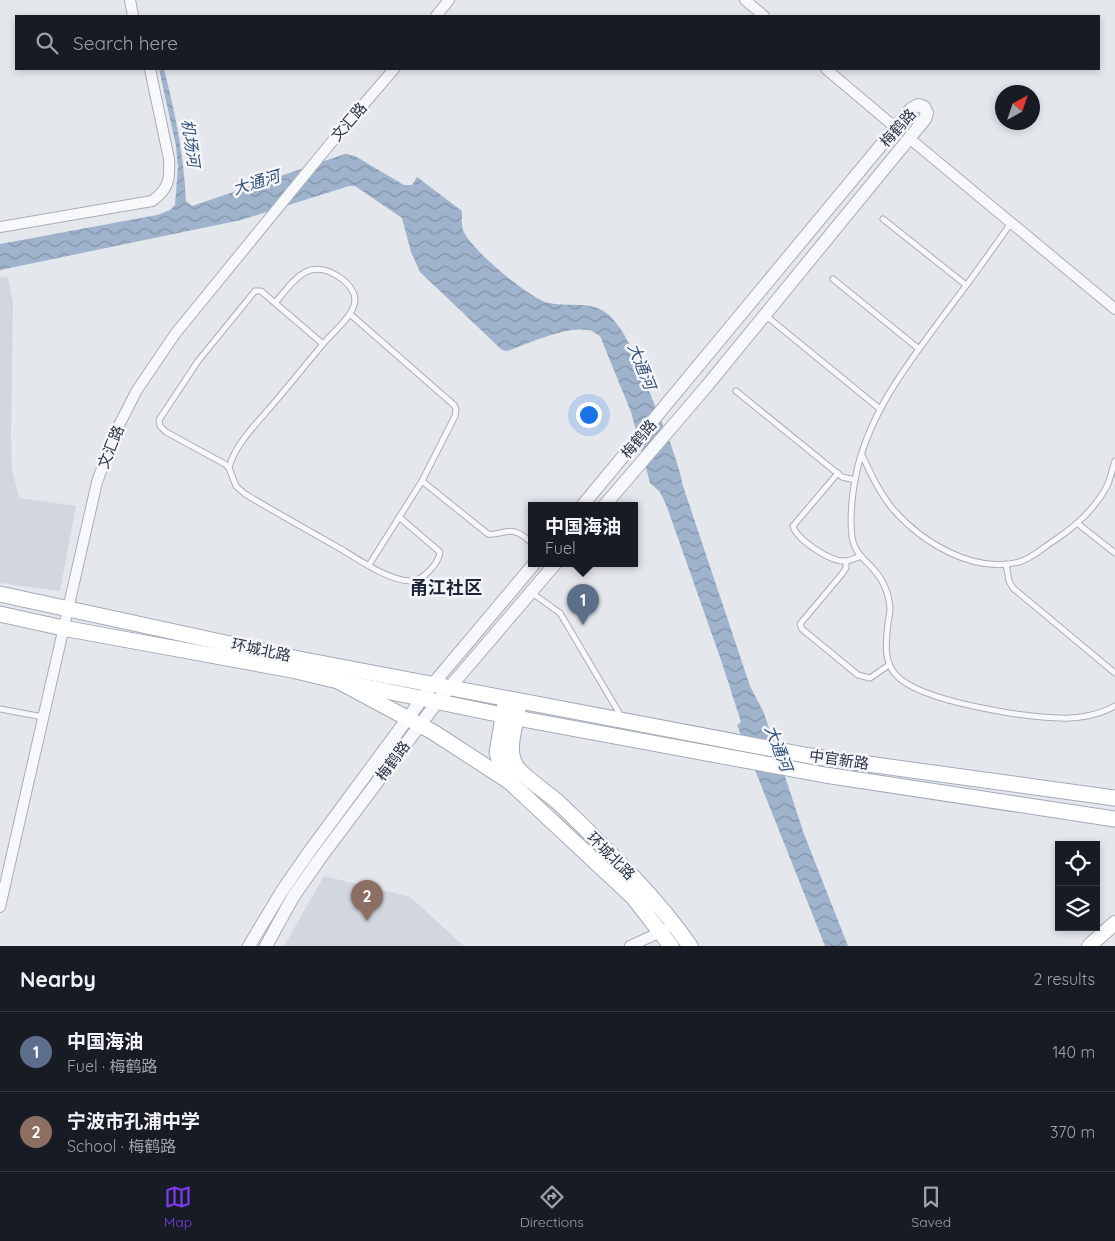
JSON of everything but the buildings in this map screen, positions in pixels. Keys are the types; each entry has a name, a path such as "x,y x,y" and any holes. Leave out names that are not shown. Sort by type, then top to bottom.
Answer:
{"main road":[{"name":"环城北路","path":"0,594 289,657 513,700 510,716 497,753 510,782"},
{"name":"环城北路","path":"0,614 63,628 292,670 510,716"},
{"name":"环城北路","path":"338,681 414,722 510,782 633,897 671,946"},
{"name":"中官新路","path":"513,700 810,756 1115,798"},
{"name":"环城北路","path":"510,716 513,737 512,754 516,767 558,802 637,881 674,924 690,946"},
{"name":"中官新路","path":"510,716 825,774 1115,819"},
{"path":"1088,946 1115,923"}],"street":[{"path":"130,0 133,15"},
{"path":"437,15 449,0"},
{"path":"745,0 763,15"},
{"path":"0,227 152,201 162,193 168,182 170,171 169,159 150,70"},
{"name":"文汇路","path":"0,908 97,482 115,433 133,398 175,334 320,156 393,70"},
{"path":"827,70 896,128"},
{"name":"梅鹤路","path":"585,502 914,107 918,105 924,107 927,113 925,119 675,424 607,502"},
{"path":"909,138 1115,309"},
{"name":"梅鹤路","path":"430,700 433,684 531,567"},
{"name":"梅鹤路","path":"266,946 293,897 430,700 449,687 552,567"},
{"name":"梅鹤路","path":"249,946 282,891 309,852 414,722"},
{"path":"630,946 662,933 674,924"}],"lane":[{"path":"883,219 966,286"},
{"path":"1011,223 905,367 880,409 865,442 855,480 851,535 855,548 874,569 886,589 890,609 886,651 889,665 898,678 938,698 1008,713 1062,718 1089,716 1115,706"},
{"path":"229,468 235,452 323,344 350,314 355,298 350,286 330,272 318,268 298,276 275,303"},
{"path":"833,279 919,349"},
{"path":"323,344 261,291 255,291 198,361 159,420 160,426 166,432 229,468 236,486 245,494 369,565 394,577 411,582 420,578 440,558 440,552 399,517"},
{"path":"350,314 454,404 456,409 422,481 369,565"},
{"path":"765,315 880,409"},
{"path":"736,391 842,477 855,480"},
{"path":"862,454 877,487 893,509 917,531 948,552 976,562 997,565 1021,562 1070,530 1092,508 1108,485 1115,460"},
{"path":"838,473 793,526 794,531 814,548 834,559 846,561 861,556"},
{"path":"1109,479 1115,484"},
{"path":"422,481 488,534 496,535 515,532 528,540"},
{"path":"1077,523 1115,553"},
{"path":"846,561 846,568 842,574 800,624 802,629 858,675 870,678 889,665"},
{"path":"1006,564 1008,581 1013,588 1115,673"},
{"path":"530,592 560,613 624,721"},
{"path":"0,709 43,716"}],"shaded area":[{"path":"8,277 13,302 12,469 19,498 76,506 60,591 0,583 0,278"},
{"path":"324,876 410,897 464,946 284,946"}],"water":[{"path":"159,70 164,70 168,85 181,151 186,201 192,206 345,154 355,156 404,185 412,185 417,177 462,211 463,230 476,248 513,281 536,298 553,304 595,307 610,316 617,323 632,349 672,448 750,686 764,713 804,834 848,946 825,946 737,725 741,722 722,663 667,507 660,492 650,483 631,412 600,336 589,330 569,330 507,351 502,350 420,272 411,252 402,218 355,186 349,186 241,220 0,270 0,244 157,215 170,210 175,205 178,167 176,146"}],"place":[{"name":"中国海油","path":"583,625"},
{"name":"宁波市孔浦中学","path":"367,921"}],"district":[{"name":"甬江社区","path":"446,588"}],"water label":[{"name":"机场河","path":"191,143"},
{"name":"大通河","path":"256,182"},
{"name":"大通河","path":"642,366"},
{"name":"大通河","path":"779,748"}]}
